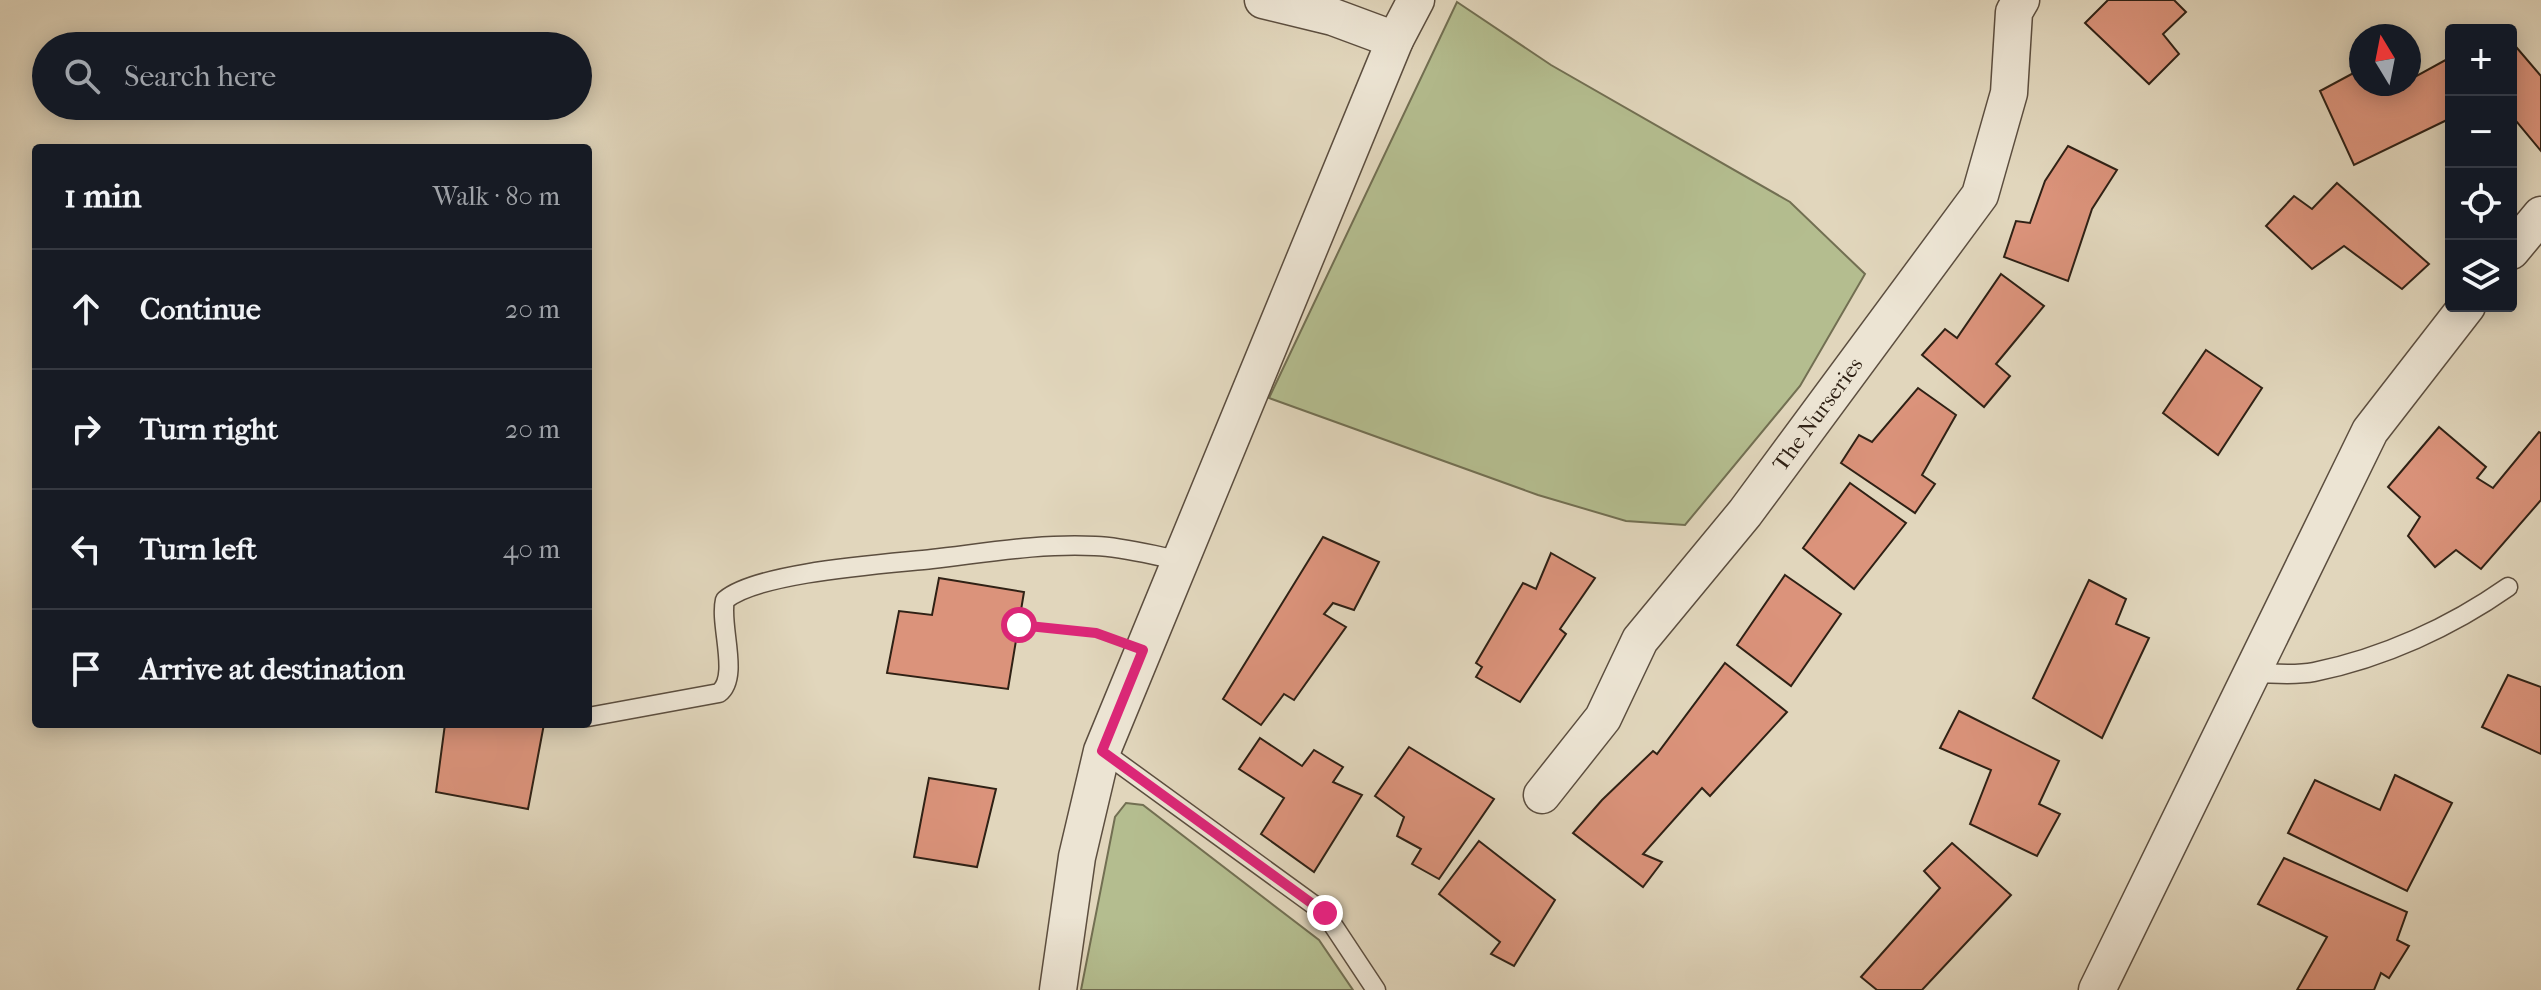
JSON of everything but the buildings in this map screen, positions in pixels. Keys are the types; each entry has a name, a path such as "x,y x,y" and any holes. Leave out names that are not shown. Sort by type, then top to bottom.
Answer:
{"street":[{"path":"1263,0 1333,17 1395,40"},
{"path":"1058,990 1077,857 1102,751 1395,40 1416,0"},
{"name":"The Nurseries","path":"1542,795 1603,718 1640,640 1762,491 1980,195 2009,93 2014,12 2021,0"},
{"path":"2517,244 2541,215"},
{"path":"2097,990 2370,431 2462,312"}],"lane":[{"path":"592,716 719,693 725,688 729,675 723,611 725,600 739,590 818,571 1035,548 1106,547 1179,560"},
{"path":"2252,673 2312,672 2371,657 2423,636 2508,587"},
{"path":"1102,751 1325,913 1376,990"}],"path":[{"path":"1019,625 1096,633 1143,650"}],"green space":[{"path":"1457,2 1551,65 1790,202 1865,274 1800,386 1685,525 1626,521 1538,495 1269,398"},
{"path":"1126,803 1143,805 1319,940 1353,990 1081,990 1115,817"}],"route":[{"path":"1019,625 1096,633 1143,650 1102,751 1325,913"}]}
